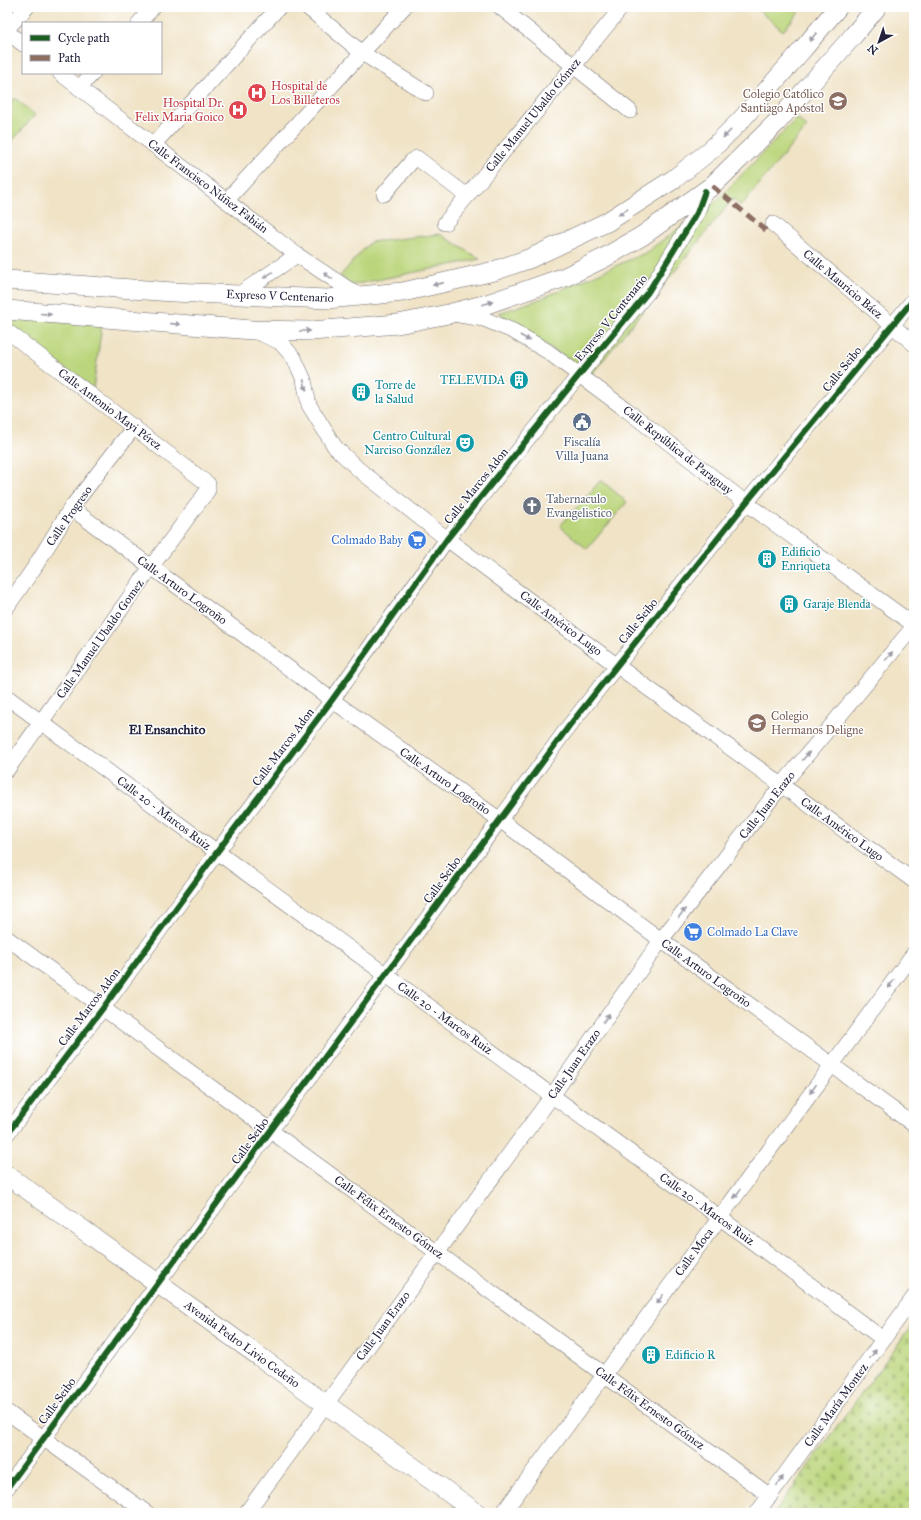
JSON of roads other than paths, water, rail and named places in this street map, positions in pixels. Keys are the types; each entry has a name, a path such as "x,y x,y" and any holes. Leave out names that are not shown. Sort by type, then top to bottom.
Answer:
{"main road":[{"name":"Expreso V Centenario","path":"7,280 173,292 327,299 403,292 494,271 531,258 607,222 674,179 712,149 741,120 838,7"},
{"name":"Expreso V Centenario","path":"7,310 252,330 311,331 390,325 448,314 487,304 565,277 604,258 642,236 705,191 777,122 877,7"},
{"name":"Avenida Pedro Livio Cedeño","path":"7,1175 477,1513"}],"street":[{"path":"22,43 7,30 27,7"},
{"path":"140,22 153,7"},
{"path":"154,144 279,7"},
{"path":"307,7 362,53 426,93"},
{"path":"227,200 404,7"},
{"path":"500,7 630,111"},
{"name":"Calle Manuel Ubaldo Gómez","path":"445,223 622,7"},
{"name":"Calle Francisco Núñez Fabián","path":"61,74 297,255 359,296"},
{"path":"79,88 92,74"},
{"path":"384,194 412,160 417,158 467,196"},
{"name":"Expreso V Centenario","path":"579,374 648,292 697,212 705,191"},
{"name":"Calle Mauricio Báez","path":"773,224 914,344"},
{"path":"238,295 297,255"},
{"name":"Calle Seibo","path":"7,1488 569,726 746,503 914,299"},
{"name":"Calle República de Paraguay","path":"448,314 484,319 513,332 547,351 628,411 746,503 914,625"},
{"name":"Calle Américo Lugo","path":"252,330 280,342 294,358 304,380 309,405 335,447 358,469 448,539 616,665 914,881"},
{"name":"Calle Antonio Mayi Pérez","path":"7,331 208,484 208,490"},
{"name":"Calle Marcos Adon","path":"7,1134 103,1008 216,852 332,700 448,539 579,374"},
{"name":"Calle Progreso","path":"7,607 34,568 71,508 134,427"},
{"name":"Calle Manuel Ubaldo Gomez","path":"7,770 151,567 208,490"},
{"name":"Calle Arturo Logroño","path":"71,508 332,700 500,820 914,1125"},
{"name":"Calle Juan Erazo","path":"246,1513 552,1096 661,940 782,785 914,625"},
{"name":"Calle 20 - Marcos Ruiz","path":"7,696 216,852 719,1217 884,1339"},
{"name":"Calle Félix Ernesto Gómez","path":"7,938 770,1496"},
{"name":"Calle Moca","path":"503,1513 914,953"},
{"name":"Calle María Montez","path":"757,1513 914,1297"},
{"path":"7,1412 147,1513"}],"place":[{"name":"Hospital de Los Billeteros","path":"257,93"},
{"name":"Colegio Católico Santiago Apóstol","path":"838,101"},
{"name":"Hospital Dr. Felix Maria Goico","path":"238,110"},
{"name":"TELEVIDA","path":"519,380"},
{"name":"Torre de la Salud","path":"361,392"},
{"name":"Fiscalía Villa Juana","path":"582,422"},
{"name":"Centro Cultural Narciso González","path":"465,443"},
{"name":"Tabernaculo Evangelistico","path":"532,506"},
{"name":"Colmado Baby","path":"417,540"},
{"name":"Edificio Enriqueta","path":"767,559"},
{"name":"Garaje Blenda","path":"789,604"},
{"name":"Colegio Hermanos Deligne","path":"757,723"},
{"name":"Colmado La Clave","path":"693,932"},
{"name":"Edificio R","path":"651,1355"}],"district":[{"name":"El Ensanchito","path":"167,729"}]}
